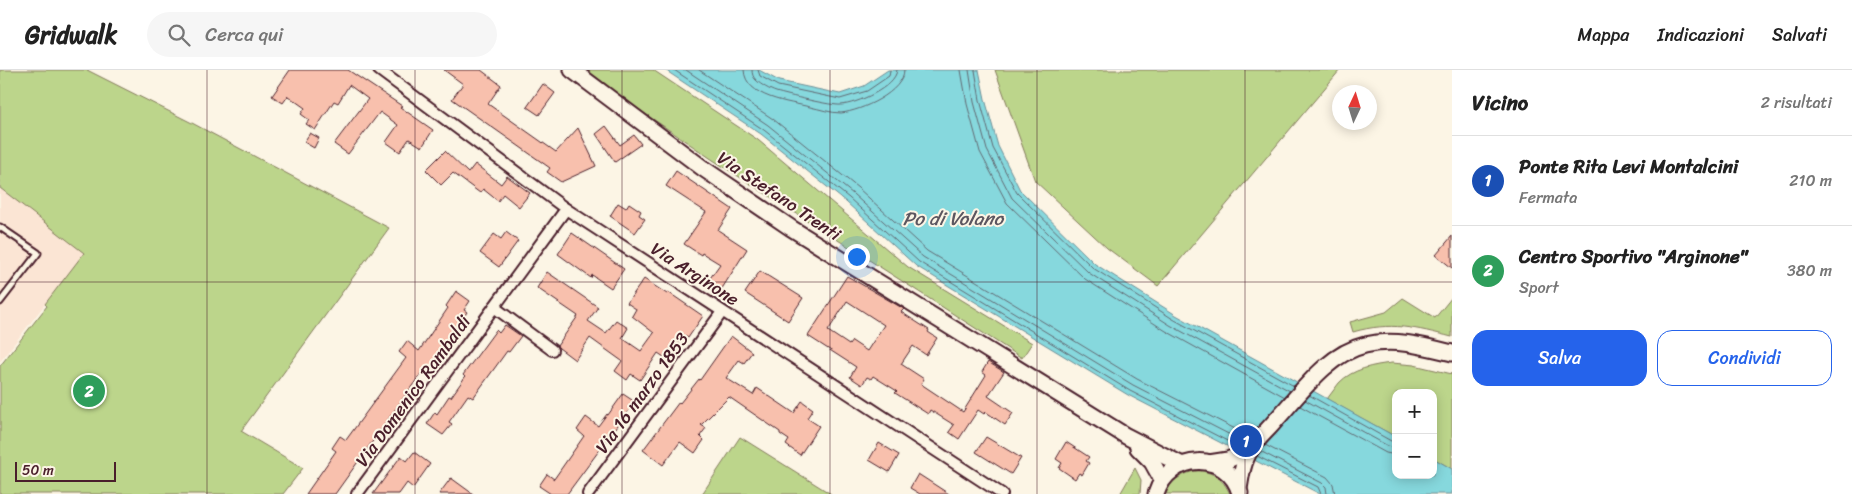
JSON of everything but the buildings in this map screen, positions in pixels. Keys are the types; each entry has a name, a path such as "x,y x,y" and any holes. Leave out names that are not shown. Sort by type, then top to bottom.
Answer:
{"main road":[{"name":"Via Stefano Trenti","path":"572,70 741,195 798,233 1126,436 1182,464"},
{"path":"1240,492 1244,464 1251,449 1322,370 1342,355 1366,345 1396,342 1417,344 1452,353"},
{"name":"Via Stefano Trenti","path":"1126,436 1152,462 1159,487"},
{"name":"Via Stefano Trenti","path":"1159,487 1169,472 1182,464 1228,460 1251,449"},
{"path":"1209,463 1226,472 1240,492"}],"street":[{"name":"Via Arginone","path":"378,70 566,209 1002,494"},
{"name":"Via Domenico Rambaldi","path":"357,494 566,209"},
{"name":"Via Domenico Rambaldi","path":"494,307 552,350"},
{"name":"Via 16 marzo 1853","path":"588,494 722,312"}],"lane":[{"path":"0,227 38,253 0,302"}],"shaded area":[{"path":"0,188 85,253 0,362"}],"green space":[{"path":"0,70 87,70 192,123 389,228 241,431 303,468 283,494 0,494 0,366 47,306 45,304 84,253 0,188"},
{"path":"581,70 653,70 758,140 908,267 1032,343 1022,358 713,160"},
{"path":"995,70 1340,70 1158,286 1107,248 1035,181"},
{"path":"1452,297 1452,337 1392,326 1353,332 1350,322 1386,312 1403,298 1435,318"},
{"path":"1392,363 1414,365 1452,374 1452,469 1437,460 1437,389 1392,389 1392,435 1327,399 1344,378 1357,371"},
{"path":"740,437 831,494 702,494"},
{"path":"1135,468 1141,480 1140,494 1120,494"},
{"path":"1194,471 1206,472 1216,476 1230,494 1166,494 1177,479 1184,474"}],"water":[{"name":"Po di Volano","path":"665,70 759,70 779,81 840,94 864,86 888,70 979,70 998,146 1020,190 1095,264 1176,315 1392,435 1392,479 1437,479 1437,460 1452,469 1452,494 1320,494 1128,395 916,266 846,202 761,134"}],"place":[{"name":"Centro Sportivo \"Arginone\"","path":"89,391"},
{"name":"Ponte Rita Levi Montalcini","path":"1246,441"}]}
